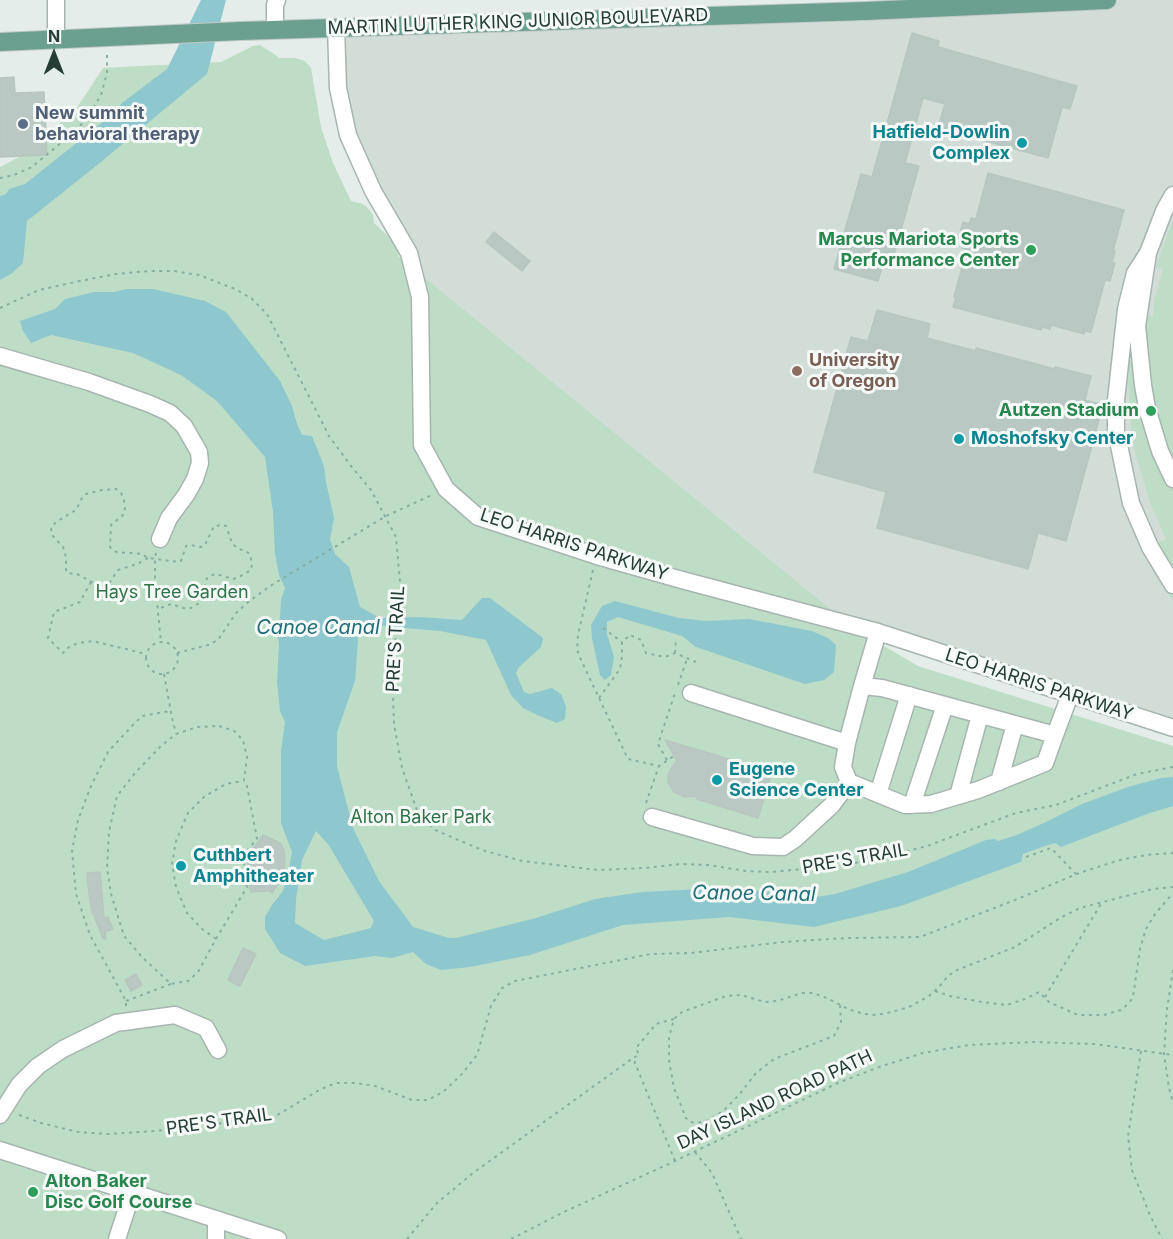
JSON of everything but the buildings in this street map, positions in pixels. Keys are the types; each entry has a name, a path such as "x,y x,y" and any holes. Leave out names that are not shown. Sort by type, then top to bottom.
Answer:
{"main road":[{"name":"MARTIN LUTHER KING JUNIOR BOULEVARD","path":"0,42 865,6 1107,0"}],"street":[{"path":"56,0 56,39"},
{"path":"275,29 277,0"},
{"name":"LEO HARRIS PARKWAY","path":"336,28 338,88 348,135 373,191 409,252 420,297 422,445 446,489 478,517 597,556 878,632 1173,728"},
{"path":"1173,195 1165,226 1135,273 1126,309 1116,400 1116,431 1131,503 1150,547 1173,585"},
{"path":"1148,253 1137,326 1143,385 1152,430 1173,479"},
{"path":"0,356 89,382 150,404 170,413 184,426 199,452 200,463 195,479 169,518 160,539"},
{"path":"878,632 847,743 843,767 849,782 905,805 931,804 958,796 1045,763 1070,695"},
{"path":"862,686 882,688 1055,735"},
{"path":"691,693 847,743"},
{"path":"878,794 909,695"},
{"path":"912,805 945,705"},
{"path":"958,796 981,715"},
{"path":"999,782 1015,724"},
{"path":"652,817 753,846 783,847 795,839 831,805 849,782"},
{"path":"2,1112 19,1085 38,1066 63,1049 116,1023 175,1015 206,1028 218,1050"},
{"path":"0,1150 278,1239"},
{"path":"117,1239 132,1193"},
{"path":"216,1220 216,1239"}],"path":[{"path":"0,178 32,167 86,120 101,95 107,73 106,37"},
{"name":"PRE'S TRAIL","path":"0,308 39,290 98,277 149,271 174,271 199,275 235,289 251,298 267,314 329,436 371,490 396,537 401,593 392,668 394,724 402,768 418,813 435,830 482,850 522,861 598,870 681,864 771,872 845,865 927,846 1016,813 1056,805 1137,774 1173,767"},
{"path":"148,558 118,570 110,583 101,587 77,574 66,572 63,547 52,536 51,528 56,522 76,510 86,494 116,489 124,500 125,510 123,515 111,525 110,547 117,552 142,554 148,558 179,562 186,546 201,547 205,545 214,526 226,526 232,543 250,554 251,570 233,579 212,574 207,578 205,584 206,597 191,609 171,604 158,609"},
{"path":"177,653 218,640 237,613 270,586 386,516 446,489"},
{"path":"160,539 155,559 160,642"},
{"path":"597,556 578,635 577,650 628,759 658,766 674,756"},
{"path":"92,581 80,602 54,612 48,638 63,653 70,646 93,641 146,654"},
{"path":"603,628 622,642"},
{"path":"599,698 620,669 622,642 630,635 641,640 646,652 665,657 675,652"},
{"path":"675,652 676,638"},
{"path":"160,642 171,645 177,653 178,662 173,670 164,674 153,671 147,663 146,654 151,646 160,642"},
{"path":"675,652 696,662"},
{"path":"668,761 658,744 687,659"},
{"path":"164,674 176,734"},
{"path":"116,1023 125,1015 126,1001 90,935 76,894 72,851 78,820 91,786 108,752 142,716 170,711"},
{"path":"126,1001 171,984 188,981 198,972 247,887 245,855 257,839 247,786 244,781 247,756 243,740 234,731 219,726 197,727 176,734 161,746 117,796 109,832 107,868 111,894 124,936 142,957 171,984"},
{"path":"652,817 643,813 658,766"},
{"path":"216,939 202,929 187,913 176,887 172,864 176,841 188,813 205,796 226,784 244,781"},
{"path":"1026,857 1051,848 1077,874"},
{"name":"PRE'S TRAIL","path":"2,1112 78,1132 108,1134 155,1131 274,1117 321,1089 336,1083 375,1086 412,1100 428,1100 443,1092 477,1055 491,1006 502,988 515,981 651,954 691,953 783,942 920,937 1077,874 1119,860 1173,853"},
{"path":"407,1239 437,1203 473,1173 639,1055 636,1048 656,1024 674,1019 682,1012 726,996 741,994 765,1002 777,1001 802,993 813,993 864,1014 876,1015 909,1007 929,996 957,970 1015,947 1080,908 1153,889 1173,887"},
{"path":"935,991 950,996 1007,1005 1039,992 1049,1002 1078,1015 1104,1015 1121,1010 1133,997 1140,949 1146,929 1155,914 1173,893"},
{"path":"1045,997 1102,902"},
{"path":"1173,970 1167,1009 1164,1054 1173,1103"},
{"path":"674,1019 669,1036 669,1060 674,1088 686,1118 690,1122 697,1123 709,1120 723,1111 756,1073 774,1059 834,1036 841,1022 840,1005"},
{"name":"DAY ISLAND ROAD PATH","path":"511,1239 838,1083 923,1053 969,1045 1034,1042 1095,1044 1173,1055"},
{"path":"1142,1050 1128,1136 1132,1170 1162,1239"},
{"path":"633,1058 675,1161"},
{"path":"695,1152 712,1173 741,1239"}],"shaded area":[{"name":"University of Oregon","path":"1107,0 1173,0 1173,728 682,580 420,297 348,135 336,28"}],"green space":[{"name":"Alton Baker Park","path":"260,45 279,58 295,58 305,61 311,68 321,127 333,163 351,201 363,204 369,209 374,223 397,244 400,250 398,256 840,617 862,633 918,666 1173,746 1173,1239 0,1239 0,167 25,154 76,109 103,68 221,62 253,46"},
{"name":"Autzen Stadium","path":"1173,219 1173,601 1142,551 1166,539 1150,503 1136,456 1131,431 1128,378 1133,314 1153,316 1154,300 1163,269 1156,267"}],"water":[{"path":"201,0 226,0 207,74 27,221 23,263 0,280 0,196 6,194 9,189 25,184 113,114 122,103 167,69"},
{"name":"Canoe Canal","path":"127,289 153,289 205,301 226,312 280,381 302,435 312,436 324,466 334,518 330,539 335,554 349,567 360,607 380,618 420,617 462,620 482,598 490,598 543,638 541,647 519,667 516,673 524,692 530,694 552,688 561,694 566,707 565,719 557,723 523,708 511,695 486,640 440,631 359,626 355,681 337,732 337,766 353,828 379,881 413,927 456,938 536,918 595,899 642,892 720,888 775,892 797,900 835,894 908,872 986,840 998,841 1017,835 1082,804 1161,778 1173,777 1173,806 1061,847 1055,843 1023,854 1021,862 901,906 814,927 729,917 623,925 530,955 470,967 441,970 426,964 413,952 392,958 375,956 305,966 280,953 265,929 265,917 283,891 292,852 281,823 281,751 285,722 280,711 277,682 279,645 277,629 285,588 279,575 275,554 273,512 265,457 217,401 181,375 133,353 51,335 31,343 23,331 20,321 55,309 65,299 94,292 114,292","holes":["316,831 328,844 374,921 371,928 324,940 295,923 302,860"]},
{"path":"615,601 679,618 706,621 749,619 812,631 828,638 836,645 834,672 824,680 805,684 696,647 682,636 618,617 607,622 607,634 614,657 611,675 605,680 600,675 591,625 602,606"}],"place":[{"name":"New summit behavioral therapy","path":"23,124"},
{"name":"Hatfield-Dowlin Complex","path":"1022,143"},
{"name":"Marcus Mariota Sports Performance Center","path":"1031,250"},
{"name":"University of Oregon","path":"797,371"},
{"name":"Autzen Stadium","path":"1151,411"},
{"name":"Moshofsky Center","path":"959,439"},
{"name":"Eugene Science Center","path":"717,780"},
{"name":"Cuthbert Amphitheater","path":"181,866"},
{"name":"Alton Baker Disc Golf Course","path":"33,1192"}],"park label":[{"name":"Hays Tree Garden","path":"172,593"}]}
